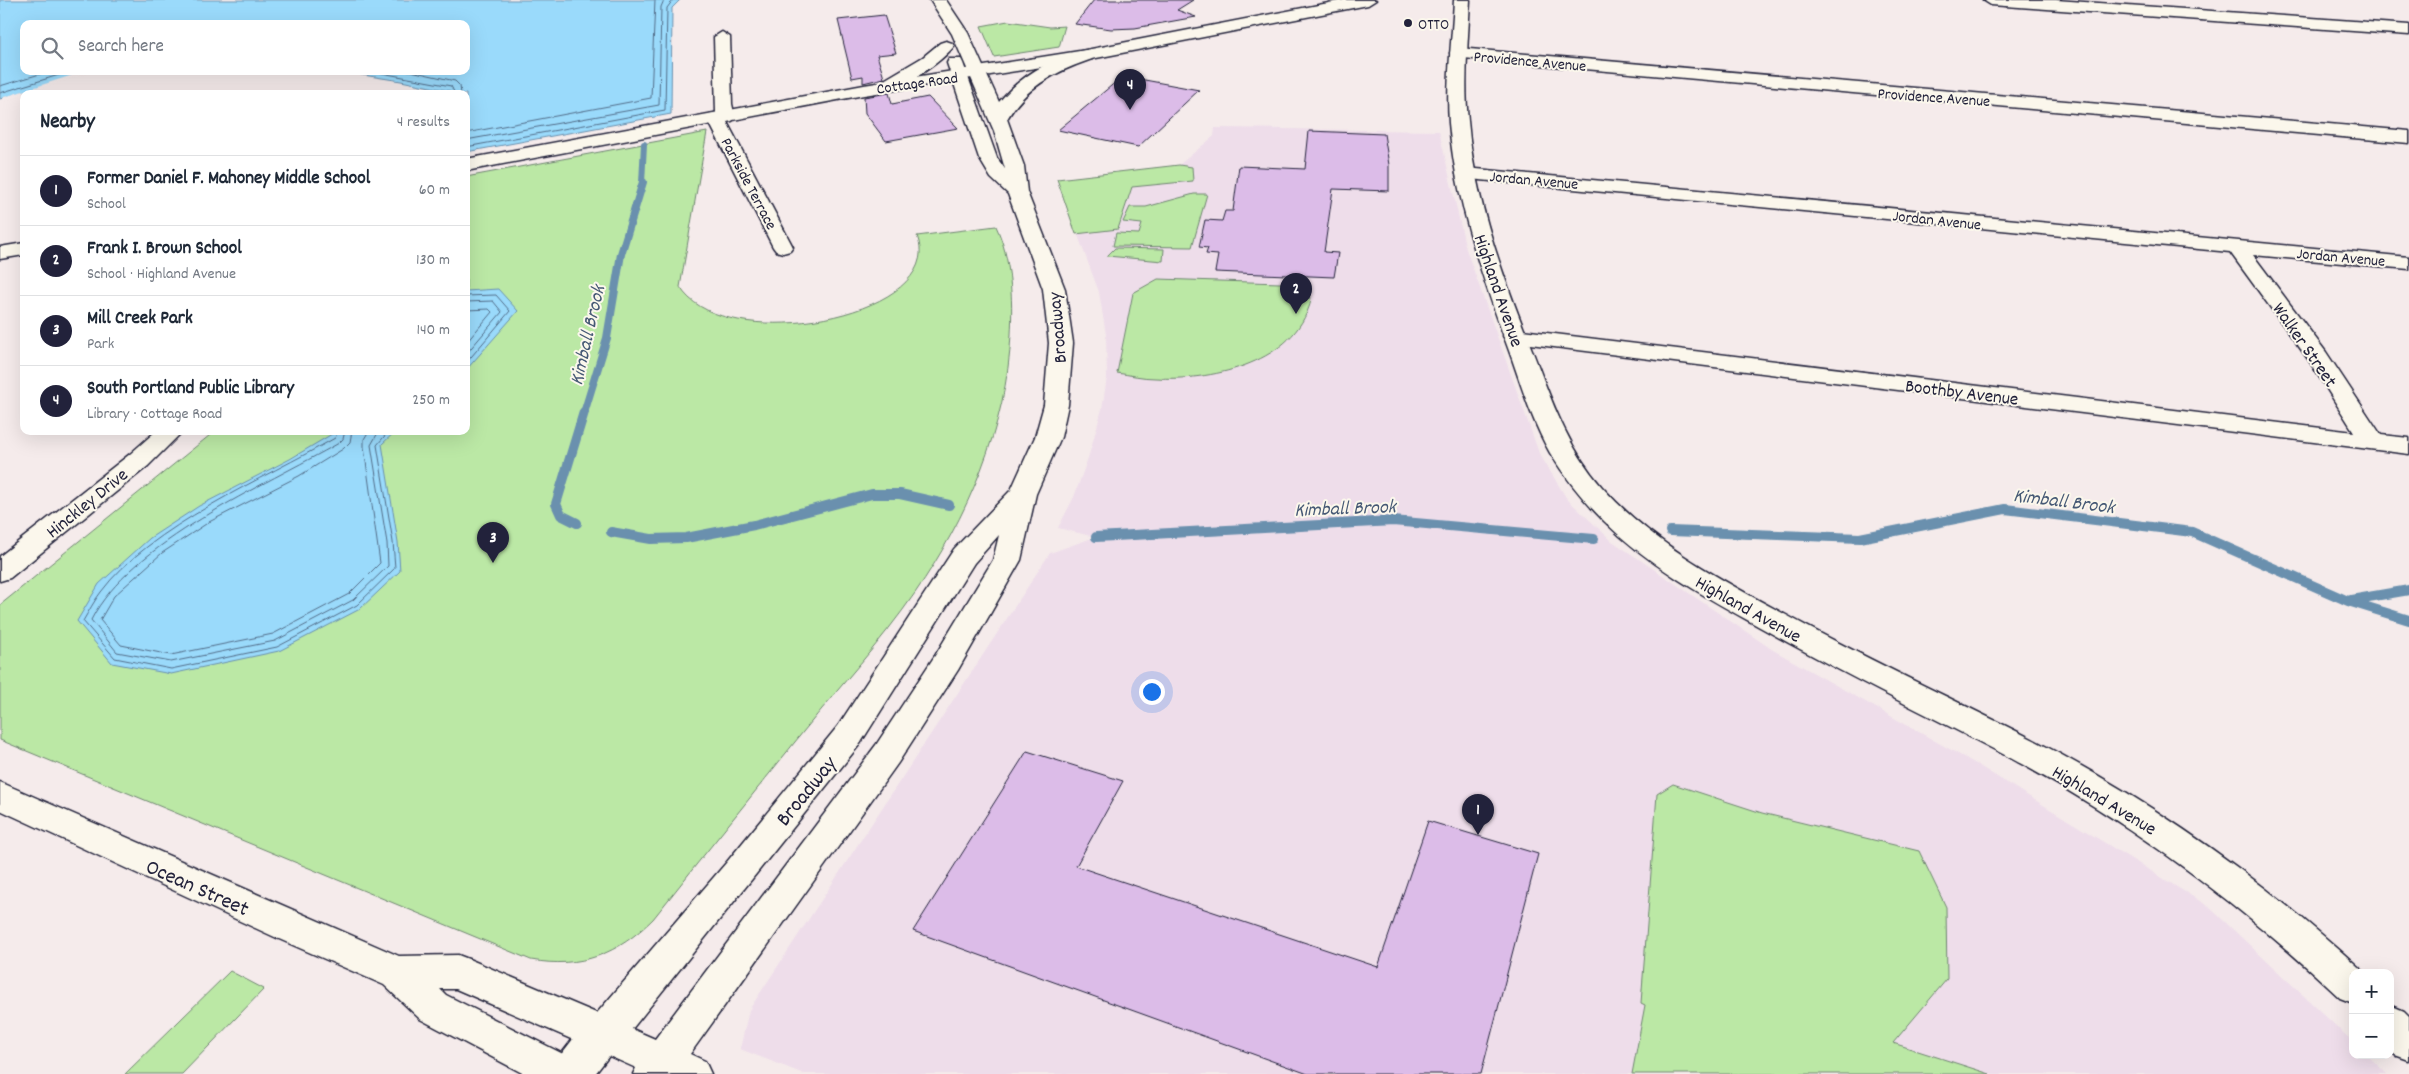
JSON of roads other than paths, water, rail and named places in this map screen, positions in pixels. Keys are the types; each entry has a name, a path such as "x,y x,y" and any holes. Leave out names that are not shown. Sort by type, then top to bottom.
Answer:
{"street":[{"name":"Highland Avenue","path":"1462,0 1457,88 1466,174 1486,259 1546,418 1571,466 1627,530 1680,570 1820,648 2032,755 2165,835 2251,897 2332,965 2349,982"},
{"path":"1991,0 2409,30"},
{"name":"Cottage Road","path":"470,164 885,87 1086,55 1359,1"},
{"name":"Broadway","path":"940,5 943,39 956,64 958,76 988,158 998,174 1017,192"},
{"name":"Broadway","path":"669,1070 887,754 947,662 1007,560 1023,494 1048,437 1056,405 1061,343 1054,288 1017,192 1014,166 998,119 960,33 940,5"},
{"path":"721,118 723,104 722,37"},
{"path":"885,87 929,61 946,46"},
{"name":"Providence Avenue","path":"1458,53 2409,138"},
{"path":"998,119 1013,95 1033,78 1066,62 1086,55"},
{"name":"Parkside Terrace","path":"721,118 783,247"},
{"name":"Jordan Avenue","path":"1466,174 2409,263"},
{"name":"Walker Street","path":"2237,247 2318,357 2373,442"},
{"path":"0,253 20,250"},
{"name":"Boothby Avenue","path":"1514,336 1782,367 1989,395 2409,446"},
{"name":"Hinckley Drive","path":"0,570 139,460 167,435"},
{"name":"Broadway","path":"570,1074 601,1034 738,873 849,736 964,556 1023,494"},
{"name":"Ocean Street","path":"0,795 292,928 397,973 433,1007 563,1074"},
{"name":"Ocean Street","path":"397,973 458,972 601,1034 669,1070"},
{"path":"2394,1027 2409,1042"}],"water":[{"path":"0,0 680,0 672,8 671,114 470,151 470,90 445,90 363,75 470,75 470,20 20,20 20,75 76,75 29,90 20,90 20,93 0,99"},
{"path":"498,289 518,311 470,365 470,291"},
{"path":"330,435 392,435 382,444 398,542 400,571 360,609 279,651 171,674 112,663 77,621 99,584 150,538 199,506 290,459"}],"waterway":[{"name":"Kimball Brook","path":"642,183 644,144"},
{"name":"Kimball Brook","path":"584,413 607,338 621,254 643,182"},
{"name":"Kimball Brook","path":"577,523 561,515 556,504 584,412"},
{"name":"Kimball Brook","path":"611,532 651,539 686,538 754,525 872,494 900,494 949,505"},
{"name":"Kimball Brook","path":"1670,531 1860,538 2005,509 2192,532 2348,601 2409,620"},
{"name":"Kimball Brook","path":"1096,537 1393,521 1594,539"},
{"path":"2351,600 2409,590"}],"place":[{"name":"OTTO","path":"1408,23"},
{"name":"South Portland Public Library","path":"1130,110"},
{"name":"Frank I. Brown School","path":"1296,314"},
{"name":"Mill Creek Park","path":"493,563"},
{"name":"Former Daniel F. Mahoney Middle School","path":"1478,835"}]}
